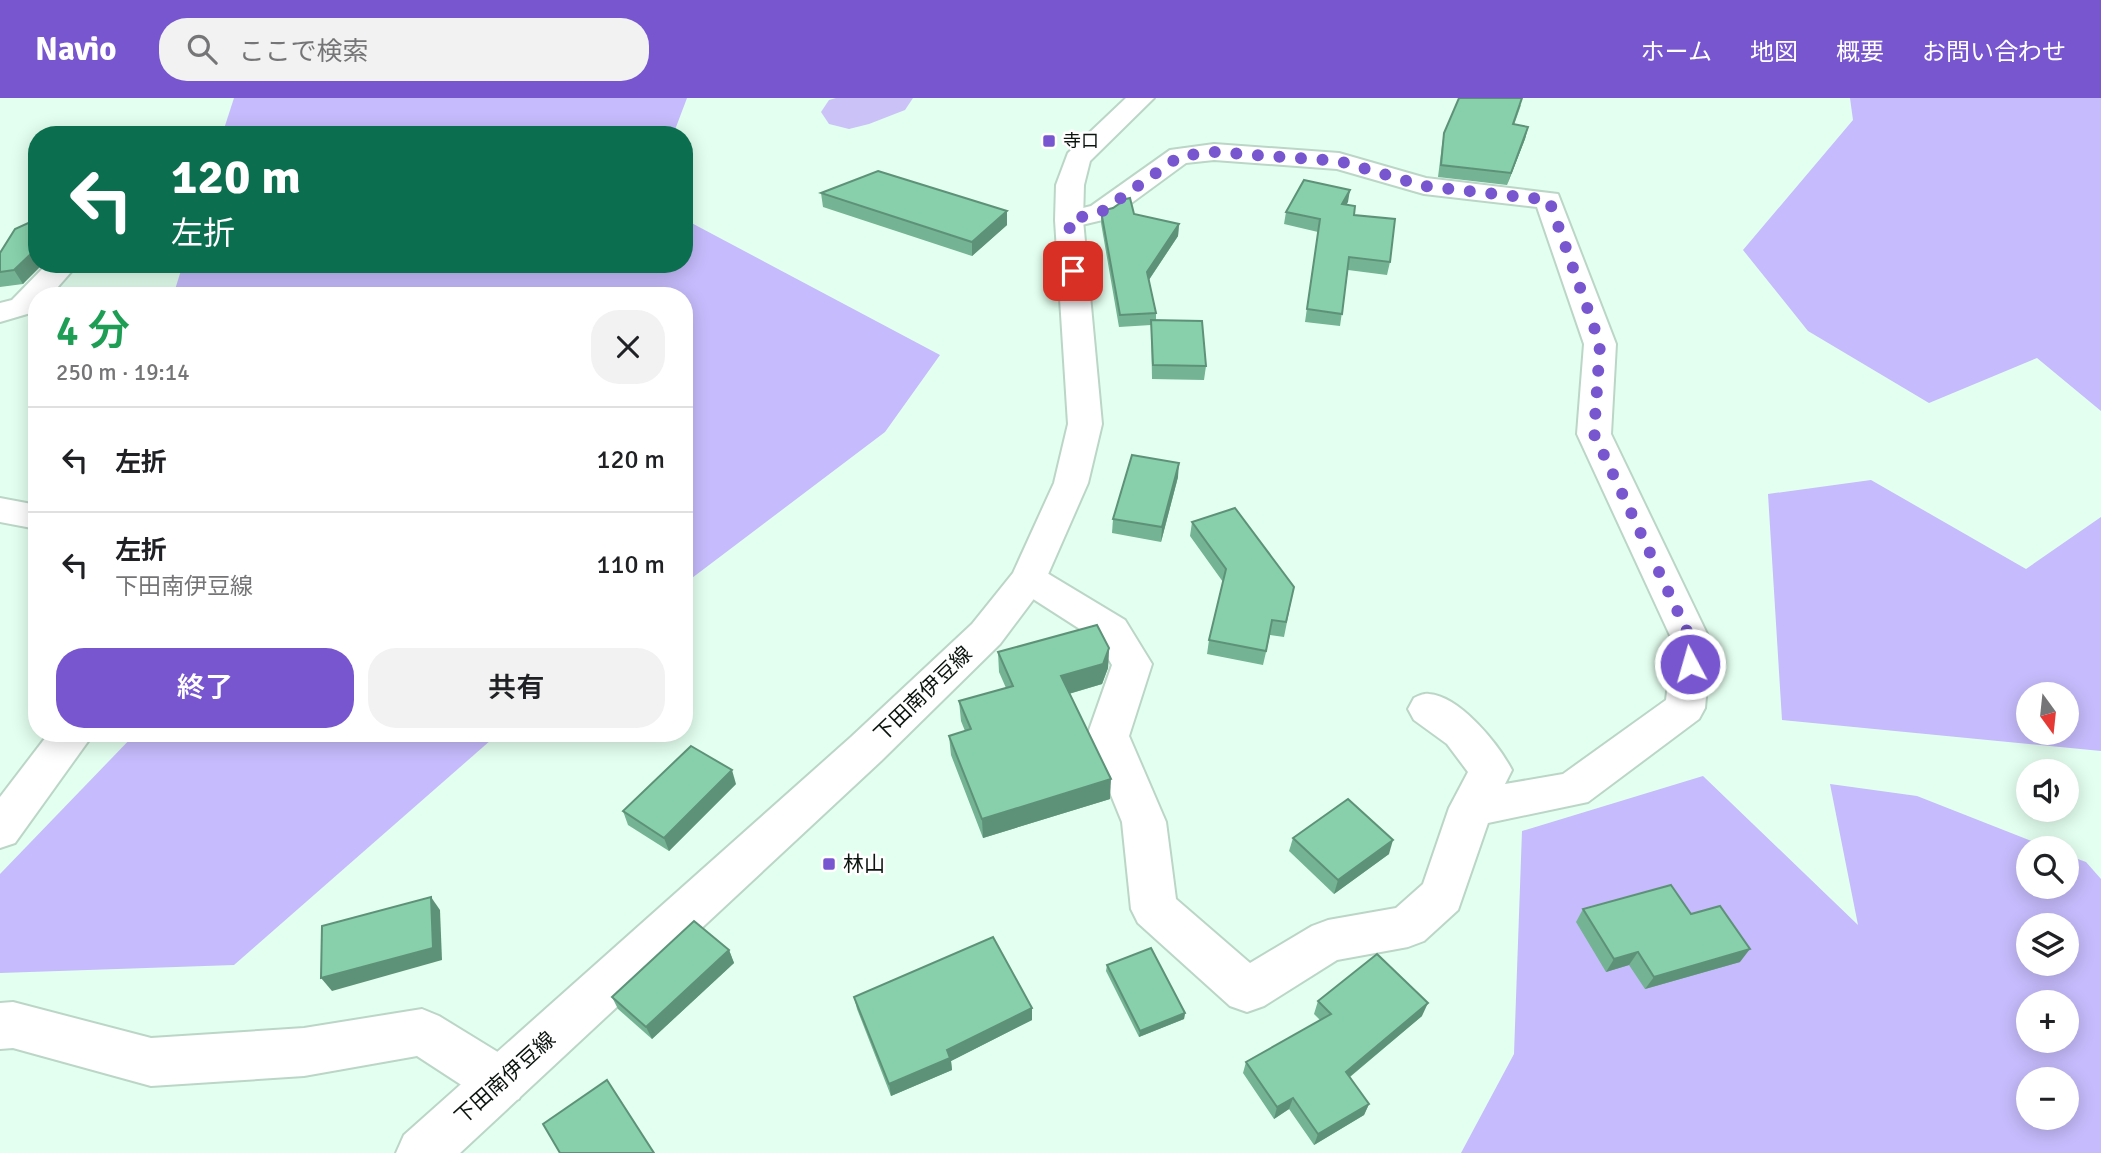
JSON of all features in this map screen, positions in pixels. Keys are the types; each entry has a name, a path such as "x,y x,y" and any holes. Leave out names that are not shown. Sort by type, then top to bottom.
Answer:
{"street":[{"name":"下田南伊豆線","path":"422,1153 876,739 986,634 1029,579 1071,483 1085,424 1069,220 1070,186 1077,159 1123,112 1142,98"},
{"path":"1069,220 1101,212 1180,156 1214,152 1339,161 1424,186 1549,200 1600,344 1594,434 1692,642 1685,708 1573,790 1471,808"},
{"path":"42,287 55,273"},
{"path":"0,313 23,306 28,301"},
{"path":"0,510 28,515"},
{"path":"1029,579 1111,630 1132,664 1108,736 1144,822 1154,909 1247,990 1328,941 1408,926 1442,896 1471,808 1491,770 1462,732 1428,709"},
{"path":"0,830 66,742"},
{"path":"0,1026 13,1026 151,1062 304,1052 422,1032 501,1082"}],"shaded area":[{"path":"234,98 687,98 676,126 225,126"},
{"path":"1850,98 2101,98 2101,411 2037,358 1929,403 1808,331 1743,250 1853,120"},
{"path":"693,224 940,355 885,432 693,577 693,287 176,287 180,273 693,273"},
{"path":"1871,480 2026,569 2101,517 2101,751 2050,746 2079,746 2079,682 2016,682 2016,743 1782,720 1768,494"},
{"path":"127,742 489,742 234,965 0,973 0,874"},
{"path":"1703,776 1858,925 1830,784 1917,796 2019,836 2016,836 2016,899 2079,899 2079,859 2086,862 2101,879 2101,1153 1461,1153 1514,1054 1522,831"}],"building":[{"path":"1459,98 1522,98 1513,124 1528,127 1511,173 1441,165 1444,133"},
{"path":"878,171 1007,211 972,242 821,193"},
{"path":"1304,180 1350,190 1342,204 1355,206 1354,215 1395,219 1390,262 1349,257 1342,314 1307,309 1320,219 1286,212"},
{"path":"1130,198 1134,214 1179,224 1147,272 1156,313 1120,315 1101,211 1113,208"},
{"path":"28,223 28,257 14,270 0,272 0,253 15,229"},
{"path":"1151,320 1202,321 1206,366 1153,365"},
{"path":"1132,455 1179,463 1162,527 1113,519"},
{"path":"1235,508 1294,587 1286,622 1272,620 1266,651 1209,640 1226,569 1192,522"},
{"path":"1097,625 1109,648 1103,664 1061,676 1111,779 982,819 949,736 971,729 959,701 1013,686 998,652"},
{"path":"691,746 732,770 664,838 623,811"},
{"path":"1348,799 1393,840 1338,880 1293,838"},
{"path":"1671,885 1691,914 1720,906 1750,949 1654,977 1638,952 1614,959 1583,909"},
{"path":"431,897 433,948 321,978 322,926"},
{"path":"694,921 729,950 646,1027 612,997"},
{"path":"993,937 1032,1008 947,1050 950,1058 889,1084 854,997"},
{"path":"1151,948 1185,1013 1140,1031 1107,965"},
{"path":"1377,954 1428,1003 1346,1072 1369,1104 1318,1134 1293,1098 1277,1107 1246,1062 1331,1014 1318,1001"},
{"path":"607,1080 654,1153 560,1153 543,1124"}],"waterway":[{"path":"849,112 886,98"}],"place":[{"name":"寺口","path":"1049,141"},
{"name":"林山","path":"829,864"}],"route":[{"path":"1073,271 1069,220 1101,212 1180,156 1214,152 1339,161 1424,186 1549,200 1600,344 1594,434 1692,642 1690,664"}]}
